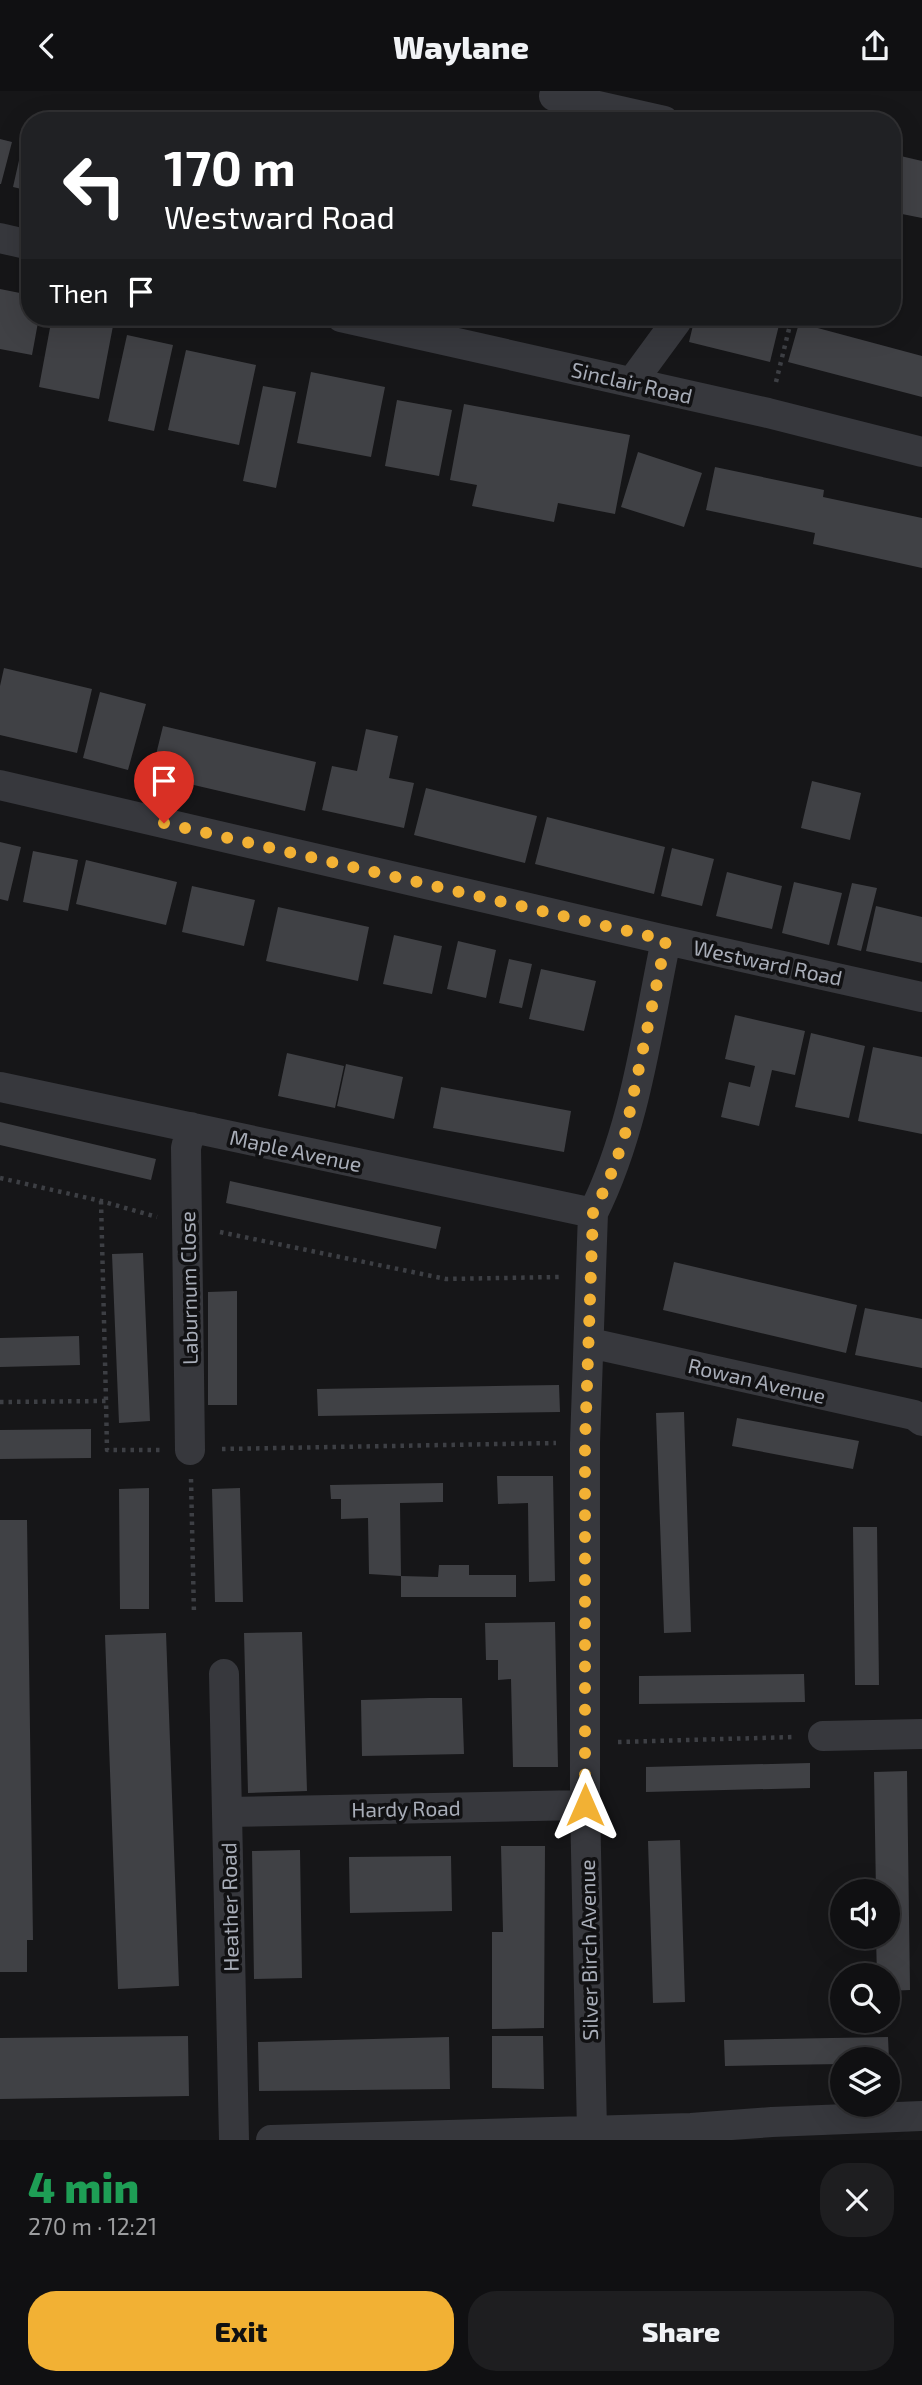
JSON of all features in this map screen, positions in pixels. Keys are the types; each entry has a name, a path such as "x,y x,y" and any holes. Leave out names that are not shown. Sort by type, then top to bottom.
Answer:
{"street":[{"path":"554,96 624,112"},
{"path":"0,238 21,243"},
{"name":"Sinclair Road","path":"381,326 768,413 922,451"},
{"path":"632,382 673,326"},
{"name":"Westward Road","path":"0,785 922,997"},
{"name":"Silver Birch Avenue","path":"592,2131 585,1805 585,1443 593,1213 624,1139 666,940"},
{"name":"Maple Avenue","path":"0,1087 593,1213"},
{"name":"Laburnum Close","path":"190,1450 187,1148 191,1128"},
{"name":"Rowan Avenue","path":"590,1343 914,1415 922,1421"},
{"name":"Heather Road","path":"224,1674 234,2140"},
{"path":"823,1736 922,1734"},
{"name":"Hardy Road","path":"227,1812 585,1805"},
{"path":"271,2140 405,2139 922,2116"}],"path":[{"path":"768,413 790,326"},
{"path":"0,1178 101,1201 187,1225 446,1279 532,1278"},
{"path":"101,1201 107,1450 585,1443"},
{"path":"0,1402 106,1401"},
{"path":"190,1450 194,1615"},
{"path":"585,1743 823,1736"}],"building":[{"path":"0,139 12,142 1,184 0,184"},
{"path":"21,152 21,189 13,187"},
{"path":"901,156 922,161 922,218 901,214"},
{"path":"0,289 21,293 21,326 37,326 32,355 0,349"},
{"path":"50,326 113,326 99,399 39,387"},
{"path":"693,326 779,326 770,362 689,342"},
{"path":"798,326 810,326 922,356 922,397 788,362"},
{"path":"127,335 173,345 154,431 108,421"},
{"path":"186,350 256,365 239,445 168,430"},
{"path":"311,372 385,387 371,457 297,443"},
{"path":"263,386 296,392 276,488 243,481"},
{"path":"397,400 452,410 439,476 385,466"},
{"path":"464,404 630,435 615,514 558,503 554,522 472,506 477,485 450,480"},
{"path":"638,452 702,473 684,527 621,507"},
{"path":"715,467 824,490 823,497 922,518 922,568 813,544 815,533 706,510"},
{"path":"4,668 92,689 77,753 0,735 0,686"},
{"path":"100,692 146,704 128,770 83,758"},
{"path":"163,726 316,762 305,811 151,775"},
{"path":"366,729 398,736 389,778 414,783 404,828 322,810 332,766 357,771"},
{"path":"812,781 861,793 850,840 801,828"},
{"path":"426,788 537,816 525,863 414,835"},
{"path":"547,817 665,847 654,894 535,864"},
{"path":"0,842 21,847 8,901 0,899"},
{"path":"672,848 714,859 702,906 661,896"},
{"path":"33,851 78,860 68,911 23,902"},
{"path":"86,860 177,882 166,925 76,904"},
{"path":"727,872 782,886 772,929 716,916"},
{"path":"794,882 842,893 829,945 782,933"},
{"path":"852,883 877,888 861,951 837,945"},
{"path":"192,886 255,900 244,946 182,932"},
{"path":"876,906 922,917 922,963 866,951"},
{"path":"278,907 369,927 358,981 266,961"},
{"path":"394,935 442,946 432,994 383,984"},
{"path":"458,941 496,950 486,998 447,989"},
{"path":"509,959 532,964 522,1008 499,1003"},
{"path":"541,969 596,981 584,1031 529,1019"},
{"path":"735,1015 805,1031 795,1075 772,1070 759,1126 721,1117 729,1082 750,1087 755,1066 725,1059"},
{"path":"811,1033 865,1046 849,1118 795,1107"},
{"path":"873,1047 922,1057 922,1134 858,1121"},
{"path":"287,1053 344,1066 335,1108 278,1096"},
{"path":"346,1064 403,1077 394,1119 337,1106"},
{"path":"441,1087 571,1111 564,1152 433,1128"},
{"path":"0,1122 156,1159 151,1180 0,1145"},
{"path":"230,1181 441,1227 436,1249 226,1203"},
{"path":"143,1253 150,1421 119,1423 112,1254"},
{"path":"674,1262 857,1305 846,1353 663,1310"},
{"path":"237,1291 237,1405 208,1405 208,1292"},
{"path":"865,1308 922,1319 922,1368 855,1355"},
{"path":"79,1336 80,1365 0,1367 0,1338"},
{"path":"559,1385 560,1412 318,1416 317,1389"},
{"path":"684,1412 691,1632 664,1633 656,1413"},
{"path":"737,1418 859,1441 853,1469 732,1446"},
{"path":"91,1429 91,1458 0,1459 0,1430"},
{"path":"497,1476 553,1476 555,1581 529,1582 528,1503 498,1504"},
{"path":"443,1483 443,1502 400,1503 401,1576 369,1574 368,1518 341,1519 341,1499 331,1499 330,1485"},
{"path":"149,1488 149,1609 120,1609 119,1489"},
{"path":"240,1488 243,1602 215,1602 212,1489"},
{"path":"0,1520 27,1520 33,1940 27,1940 27,1972 0,1972"},
{"path":"853,1527 877,1527 879,1685 855,1685"},
{"path":"439,1565 469,1565 469,1575 516,1575 516,1597 401,1597 401,1576 438,1577"},
{"path":"555,1622 558,1767 513,1767 511,1679 498,1680 498,1660 486,1660 485,1623"},
{"path":"302,1632 307,1791 248,1793 244,1633"},
{"path":"166,1633 179,1986 118,1989 105,1635"},
{"path":"804,1674 805,1702 639,1704 639,1676"},
{"path":"462,1698 464,1754 362,1756 361,1700"},
{"path":"810,1763 810,1788 646,1792 646,1767"},
{"path":"907,1771 910,1990 900,1990 900,1963 877,1963 876,1949 900,1949 900,1879 876,1879 874,1772"},
{"path":"680,1840 685,2002 653,2003 648,1841"},
{"path":"501,1846 545,1846 544,2028 492,2029 492,1932 503,1932"},
{"path":"300,1850 302,1978 254,1979 252,1851"},
{"path":"451,1856 452,1911 350,1913 349,1857"},
{"path":"188,2036 189,2096 0,2099 0,2038"},
{"path":"492,2036 543,2036 544,2089 492,2088"},
{"path":"449,2037 450,2089 259,2091 258,2042"},
{"path":"888,2037 888,2047 830,2047 830,2064 725,2066 724,2040"}],"route":[{"path":"164,823 666,940 624,1139 593,1213 585,1443 585,1805"}]}
